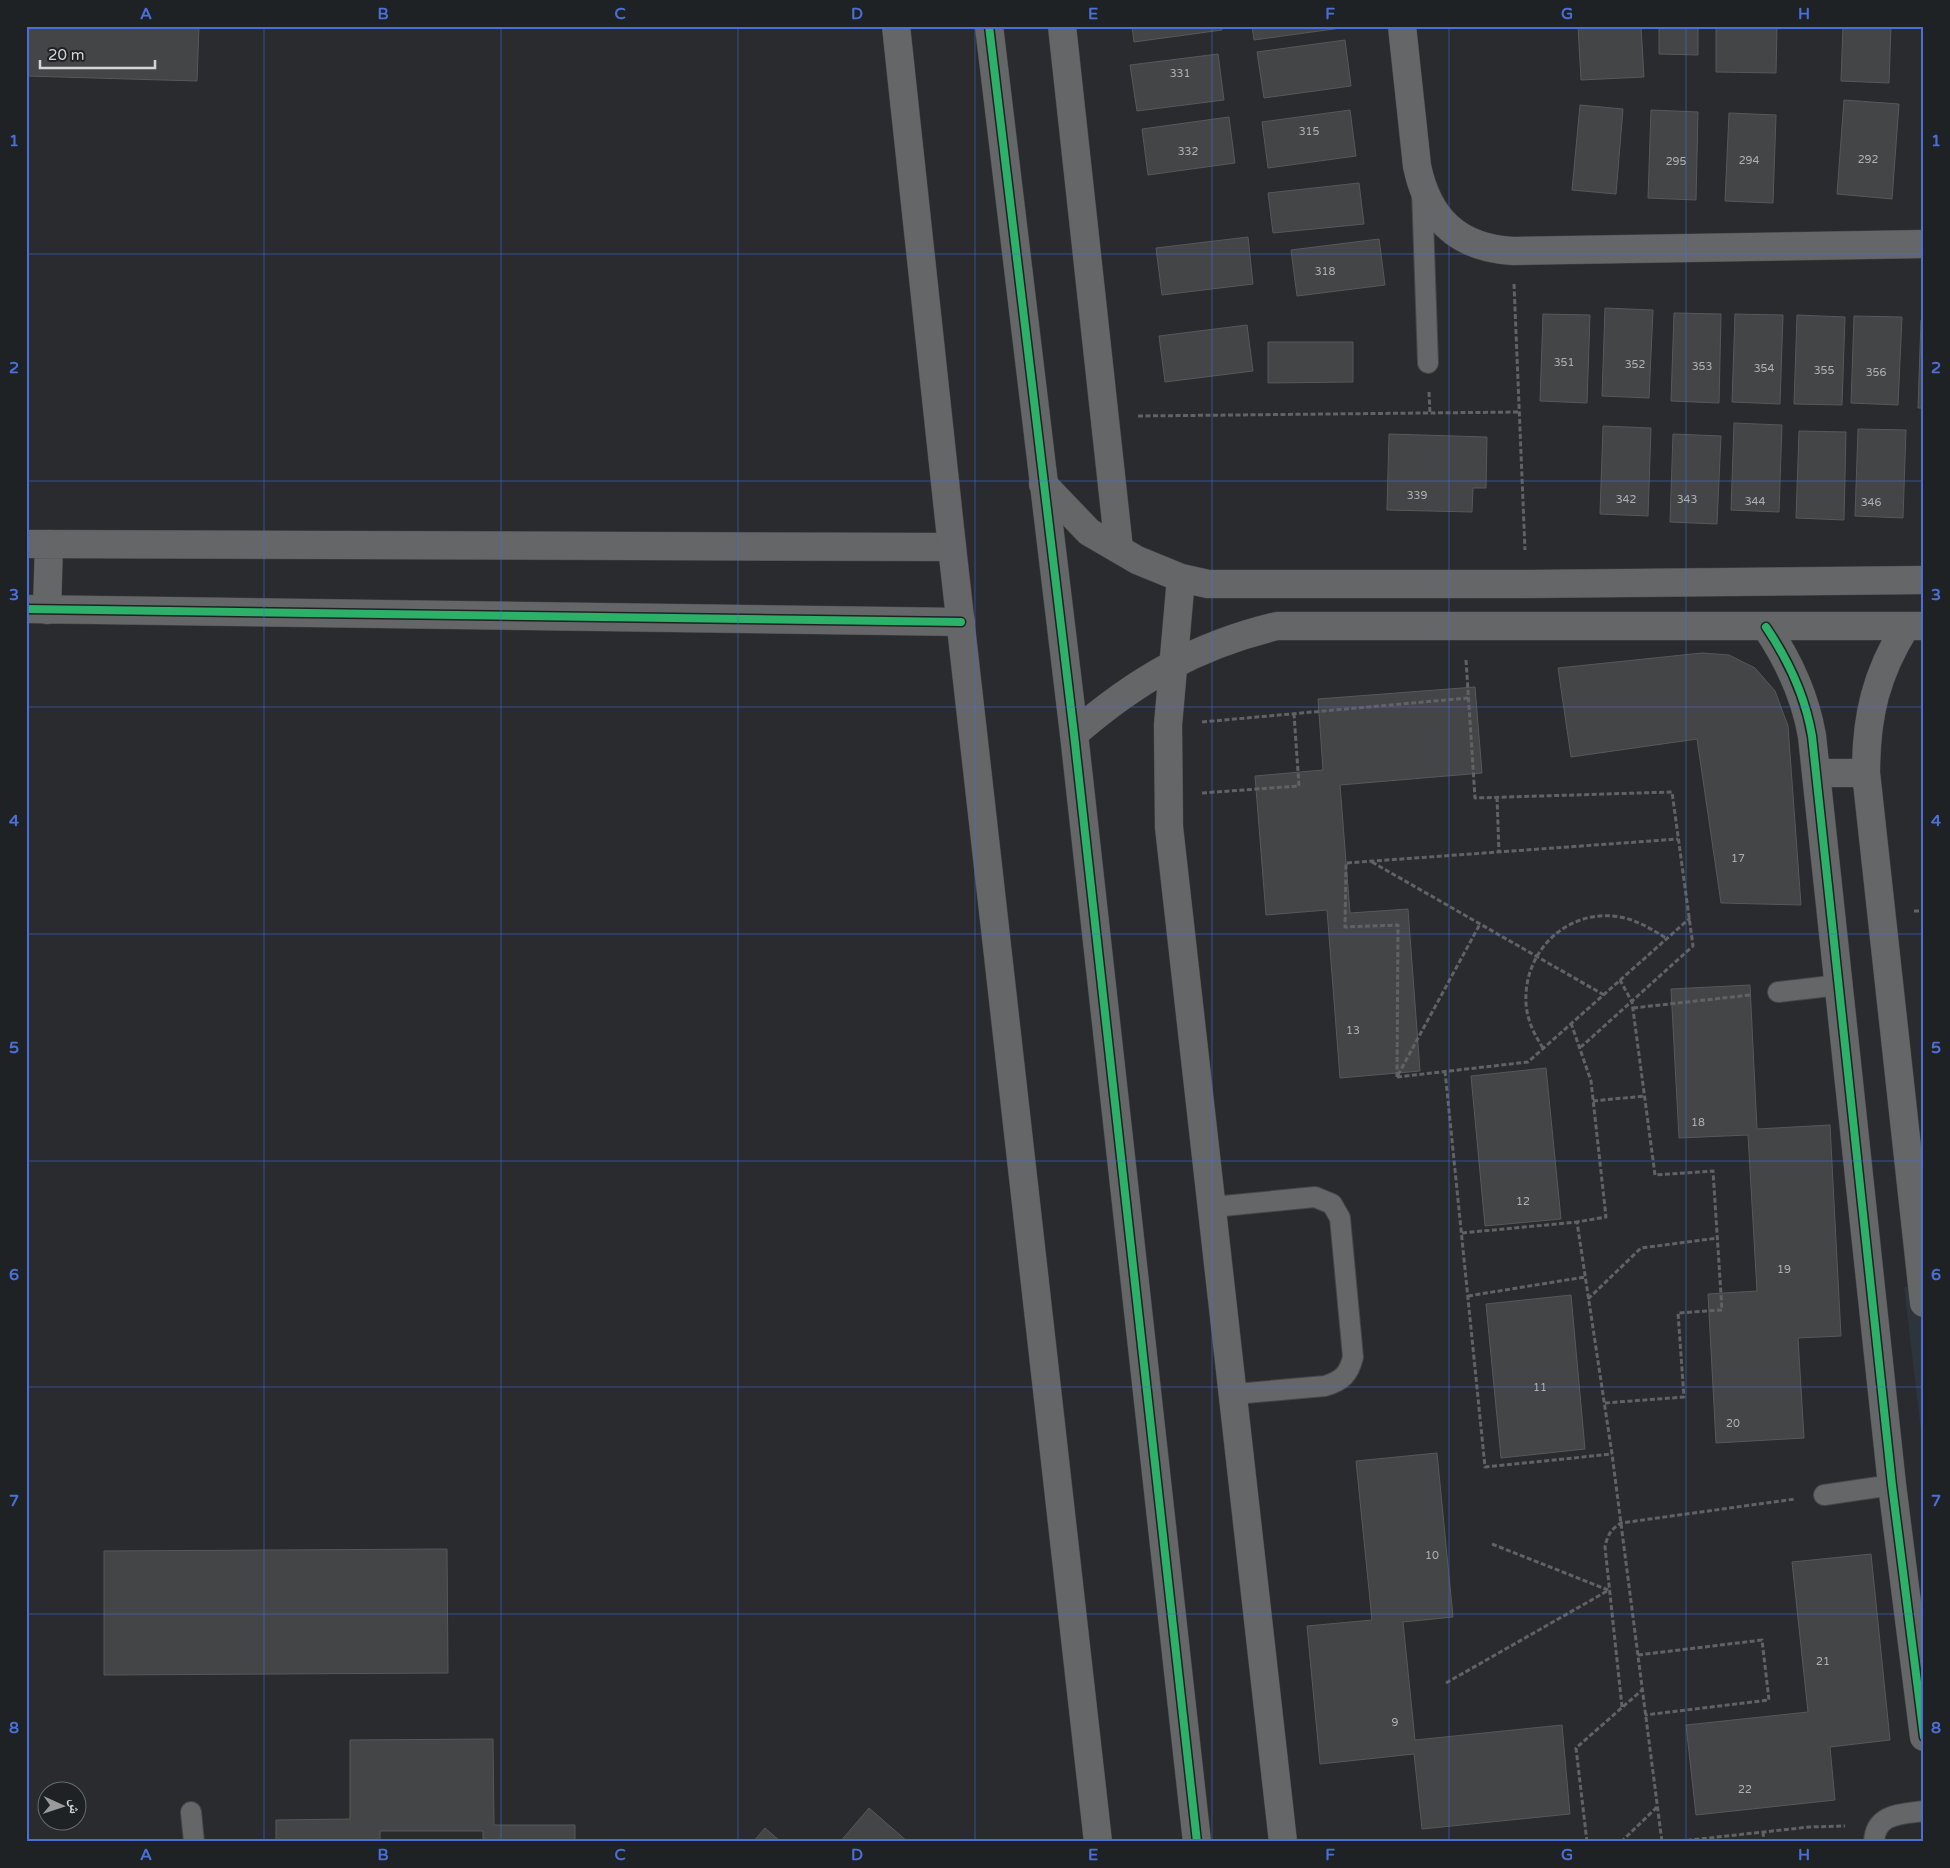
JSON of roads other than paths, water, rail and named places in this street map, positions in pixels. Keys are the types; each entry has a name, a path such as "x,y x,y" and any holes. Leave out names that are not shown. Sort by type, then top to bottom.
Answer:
{"street":[{"path":"896,26 952,547 1098,1842"},
{"path":"989,26 1074,734 1196,1842"},
{"path":"1062,26 1119,549"},
{"path":"1402,26 1417,166 1422,188 1431,208 1446,226 1460,237 1495,250 1513,251 1924,244"},
{"path":"1043,484 1089,532 1137,560 1181,578 1208,584 1526,584 1924,580"},
{"path":"952,547 38,544 37,610 961,622"},
{"path":"1181,578 1168,725 1167,796 1235,1394 1283,1842"},
{"path":"1074,734 1104,708 1172,664 1206,648 1241,635 1278,626 1915,626"},
{"path":"1915,626 1892,648 1874,696 1868,721 1866,773 1919,1218 1924,1303"},
{"path":"1766,627 1797,679 1807,707 1816,773 1892,1484 1924,1737"},
{"path":"1816,773 1866,773"}],"lane":[{"path":"1422,188 1428,363"},
{"path":"1778,992 1838,985"},
{"path":"1213,1207 1315,1197 1332,1204 1340,1218 1353,1357 1350,1370 1335,1383 1325,1386 1235,1394"},
{"path":"1824,1495 1892,1484"},
{"path":"1874,1842 1877,1828 1884,1819 1894,1815 1924,1811"},
{"path":"191,1812 194,1842"}]}
